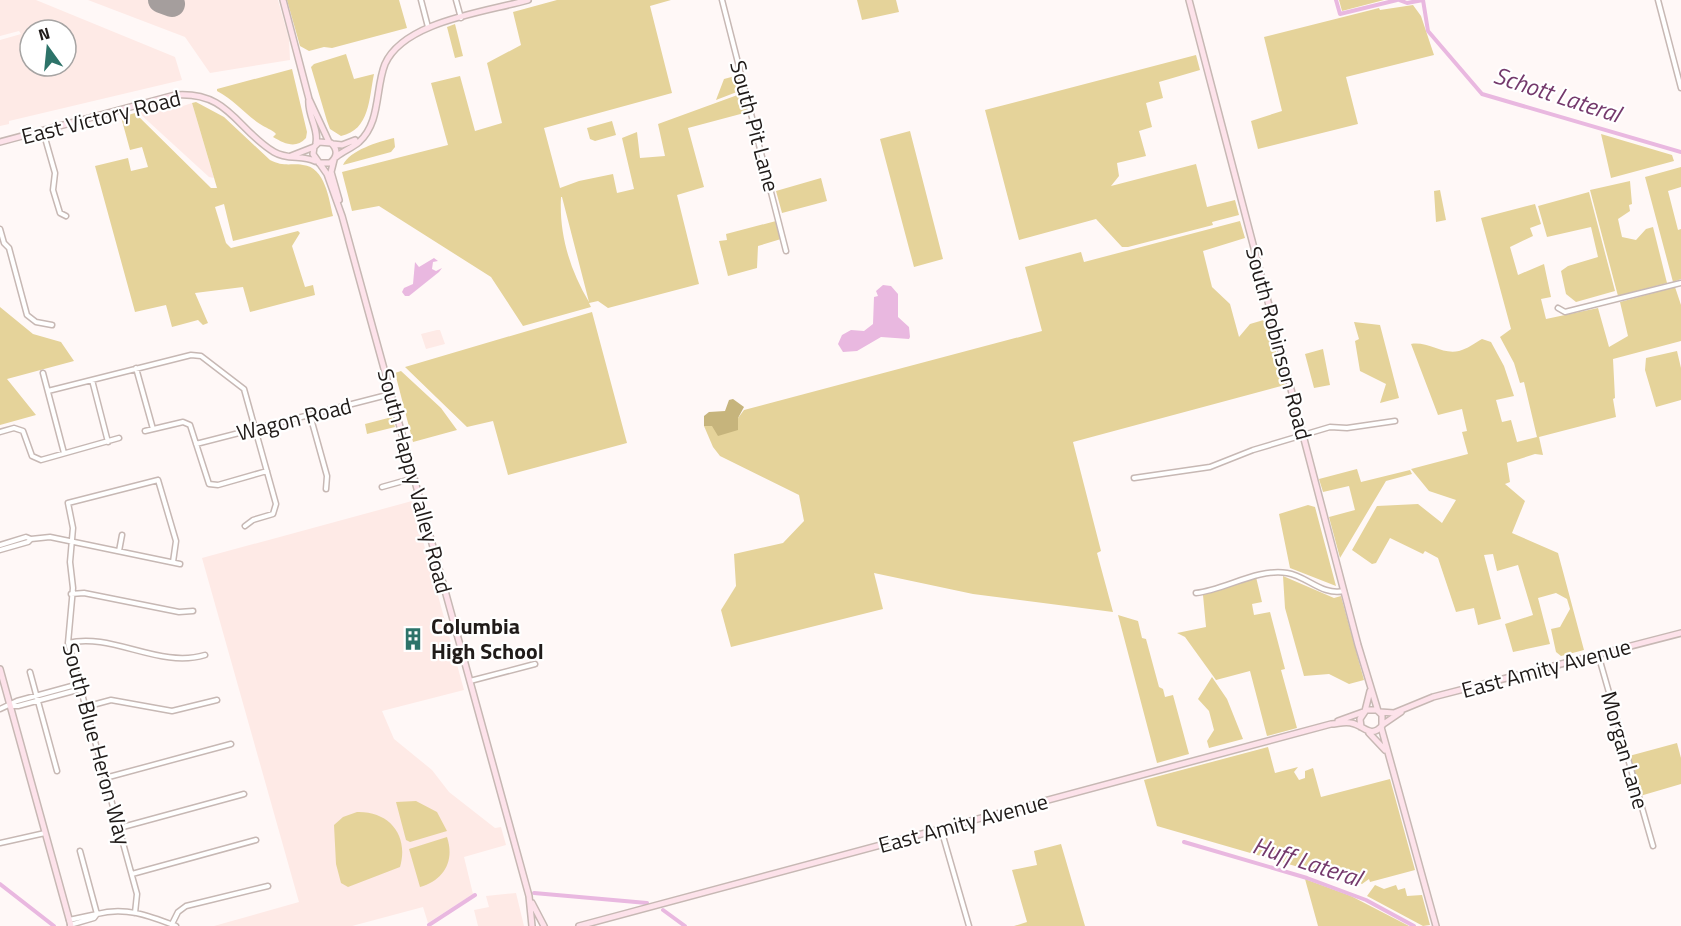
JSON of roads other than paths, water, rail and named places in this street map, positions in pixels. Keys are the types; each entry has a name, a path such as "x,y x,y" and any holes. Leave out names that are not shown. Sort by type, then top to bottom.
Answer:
{"main road":[{"path":"283,0 317,132 313,154 327,174 339,205"},
{"path":"318,162 327,164 363,138 374,118 383,71 391,54 404,40 428,27 528,0"},
{"name":"South Robinson Road","path":"1189,0 1344,591 1370,687 1379,711"},
{"name":"East Victory Road","path":"0,142 176,95 194,95 219,103 270,150 290,157 318,162"},
{"path":"309,99 336,149 331,172 339,205"},
{"path":"290,157 315,146 331,143 342,145 363,138"},
{"name":"South Happy Valley Road","path":"339,205 529,896 542,926"},
{"name":"East Amity Avenue","path":"1379,711 1394,713 1412,704 1681,633"},
{"path":"0,669 70,923"},
{"name":"South Robinson Road","path":"1364,712 1370,687"},
{"name":"East Amity Avenue","path":"1382,726 1412,704"},
{"path":"1390,759 1383,747 1361,727 1360,719 1364,712 1370,709 1379,711 1383,719 1382,726 1390,759 1436,926"},
{"name":"East Amity Avenue","path":"579,926 1331,724 1364,712"},
{"name":"East Amity Avenue","path":"1331,724 1350,722 1361,727"},
{"path":"1368,732 1376,732 1382,726"},
{"name":"South Happy Valley Road","path":"529,896 532,926"},
{"name":"East Amity Avenue","path":"588,926 595,922"}],"street":[{"path":"421,0 428,27"},
{"path":"456,0 462,18"},
{"name":"South Pit Lane","path":"722,0 786,251"},
{"path":"1658,0 1681,88"},
{"path":"43,130 55,173 53,190 60,213 66,216"},
{"path":"0,229 9,248 27,315 36,322 52,325"},
{"path":"1558,308 1566,312 1681,283"},
{"path":"48,391 191,355 201,356 244,389 276,504 275,512 245,526"},
{"path":"136,368 153,429"},
{"path":"43,373 64,453"},
{"path":"92,380 108,442"},
{"name":"Wagon Road","path":"196,444 391,394"},
{"path":"310,415 327,476 326,489"},
{"path":"1134,478 1210,467 1253,450 1329,427 1347,428 1395,421"},
{"path":"145,431 187,422 192,428 209,484 218,484 267,471"},
{"path":"0,432 14,428 23,431 32,456 37,460 119,438"},
{"path":"63,500 68,503 159,478 176,541 173,562"},
{"path":"382,487 414,478"},
{"name":"South Blue Heron Way","path":"68,503 73,528 68,643 137,894 135,913"},
{"path":"119,551 122,535"},
{"path":"0,544 26,537 31,539"},
{"path":"0,550 31,539 50,537 180,564"},
{"path":"1196,593 1218,589 1249,576 1282,573 1329,592 1344,591"},
{"path":"71,594 84,593 179,612 193,611"},
{"path":"68,643 84,640 181,660 205,656"},
{"name":"Morgan Lane","path":"1598,654 1653,846"},
{"path":"470,681 535,664"},
{"path":"30,672 57,771"},
{"path":"0,709 79,684"},
{"path":"37,698 81,690"},
{"path":"86,707 111,700 172,711 217,700"},
{"path":"105,778 231,744"},
{"path":"119,828 244,794"},
{"path":"941,829 969,926"},
{"path":"0,843 45,833"},
{"path":"132,874 256,840"},
{"path":"80,851 97,914"},
{"path":"70,923 113,910 135,913 174,925 178,912 186,906 268,885"}],"waterway":[{"name":"Schott Lateral","path":"1336,0 1340,14 1397,0"},
{"name":"Schott Lateral","path":"1399,0 1407,3 1423,0 1428,31 1482,94 1681,152"},
{"name":"Huff Lateral","path":"1184,842 1307,878 1366,900 1414,926"},
{"path":"0,884 54,926"},
{"path":"534,893 647,903"},
{"path":"429,925 475,895"},
{"path":"663,910 685,926"}],"place":[{"name":"Columbia High School","path":"413,639"}]}
